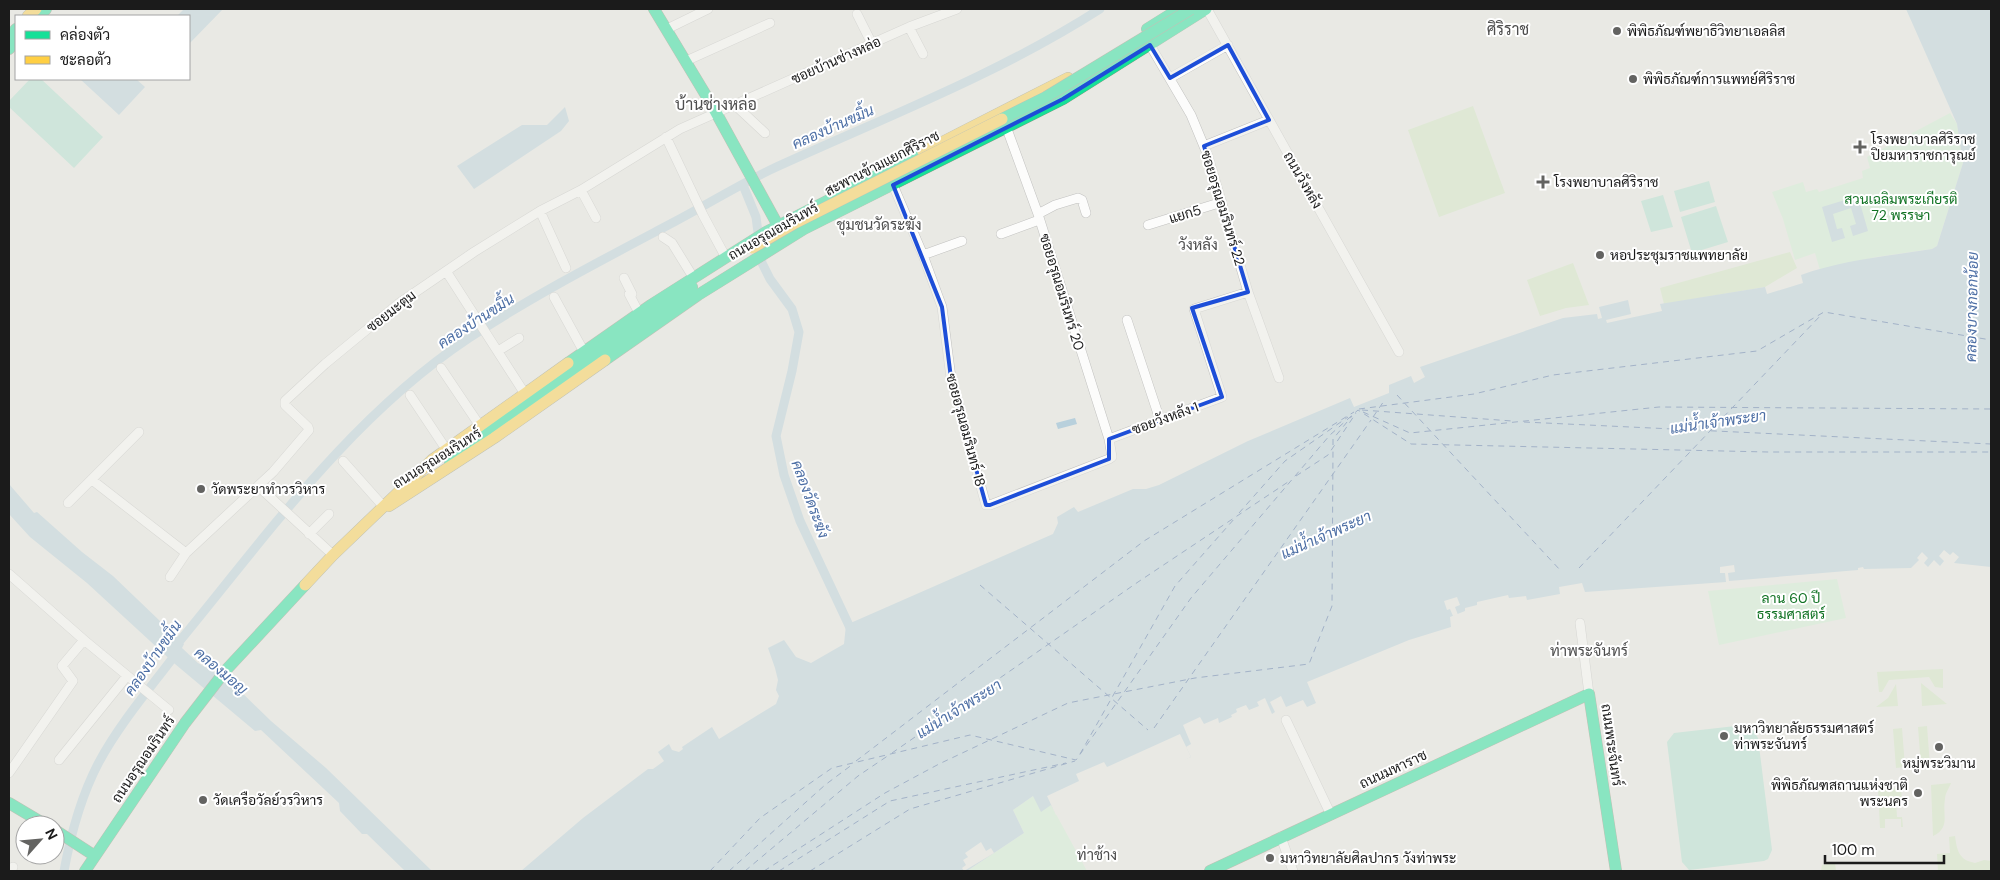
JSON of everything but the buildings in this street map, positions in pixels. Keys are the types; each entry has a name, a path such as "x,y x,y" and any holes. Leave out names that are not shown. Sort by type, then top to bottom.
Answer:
{"main road":[{"path":"654,9 715,112 785,239"},
{"name":"ถนนอรุณอมรินทร์","path":"85,871 190,717 245,647 333,555 418,472 446,449 639,313 745,244 778,225 1079,72 1179,9"},
{"name":"สะพานข้ามแยกศิริราช","path":"426,484 472,443 670,301 759,244 795,223 1053,93 1191,9"},
{"name":"ถนนอรุณอมรินทร์","path":"379,510 426,484 504,433 662,318 751,259 785,239 1007,129 1080,90 1207,9"},
{"path":"886,170 893,185"},
{"name":"สะพานข้ามแยกศิริราช","path":"418,472 472,443"},
{"name":"ถนนมหาราช","path":"1210,871 1589,691"},
{"name":"ถนนพระจันทร์","path":"1589,691 1616,871"},
{"path":"9,803 29,815"},
{"path":"65,837 95,856"}],"street":[{"path":"667,30 708,9"},
{"name":"ซอยบ้านช่างหล่อ","path":"715,112 735,105 909,27 957,9"},
{"name":"ถนนวังหลัง","path":"1207,9 1399,352"},
{"path":"857,14 872,44"},
{"path":"686,62 770,23"},
{"path":"909,27 923,54"},
{"name":"ซอยอรุณอมรินทร์ 22","path":"1150,45 1191,115 1204,146 1248,292 1279,378"},
{"path":"1170,78 1228,45"},
{"path":"735,105 765,133"},
{"name":"ซอยมะตูม","path":"170,577 186,554 258,486 309,430 285,405 285,402 325,364 398,304 446,271 540,211 581,190 666,137 715,112"},
{"path":"1204,146 1269,120"},
{"name":"ซอยอรุณอมรินทร์ 20","path":"1007,129 1038,217 1109,439 1112,457"},
{"path":"666,137 703,215 726,256"},
{"name":"ซอยอรุณอมรินทร์ 18","path":"893,185 923,255 942,307 951,378 986,505 1112,457"},
{"path":"581,190 596,218"},
{"path":"1001,234 1038,217 1054,205 1078,198 1082,200 1086,213"},
{"name":"แยก5","path":"1148,225 1222,202"},
{"path":"540,211 566,268"},
{"path":"663,236 672,243 692,277"},
{"path":"923,255 962,241"},
{"path":"446,271 525,394"},
{"path":"624,278 632,294 629,294 639,313"},
{"name":"ซอยวังหลัง 1","path":"1109,439 1222,396 1194,309 1248,292"},
{"path":"554,297 584,352"},
{"path":"1127,320 1160,420"},
{"path":"498,351 519,338"},
{"path":"441,368 480,426"},
{"path":"410,395 446,449"},
{"path":"68,503 140,432"},
{"path":"342,461 379,510"},
{"path":"92,480 186,554"},
{"path":"258,486 333,555"},
{"path":"309,534 329,514"},
{"path":"9,574 84,640 169,710"},
{"name":"ถนนพระจันทร์","path":"1580,623 1589,691"},
{"path":"9,773 73,680 62,666 84,640"},
{"path":"59,760 127,676"},
{"path":"1286,720 1331,814"},
{"path":"1281,837 1293,871"}],"highlighted area":[{"path":"1150,45 1170,78 1228,45 1269,120 1204,146 1248,292 1192,308 1222,397 1109,439 1109,459 986,505 951,378 942,307 893,185 1063,99"}],"green space":[{"path":"29,80 42,80 103,137 74,168 9,107 9,101"},
{"path":"1473,106 1505,193 1439,217 1408,130"},
{"name":"สวนเฉลิมพระเกียรติ 72 พรรษา","path":"1950,113 1957,124 1963,163 1937,246 1932,249 1876,257 1820,270 1815,253 1795,260 1783,219 1772,192 1803,182 1806,192 1817,189 1819,192 1863,178 1862,171 1870,168 1867,157"},
{"path":"1709,181 1715,202 1680,212 1674,191"},
{"path":"1663,195 1673,227 1651,232 1641,201"},
{"path":"1716,206 1728,242 1692,253 1681,217"},
{"path":"1790,252 1797,268 1765,287 1664,304 1660,288"},
{"path":"1573,263 1589,305 1566,308 1540,316 1527,280"},
{"name":"ลาน 60 ปี ธรรมศาสตร์","path":"1837,579 1846,618 1719,645 1708,591"},
{"path":"1943,669 1943,688 1935,687 1929,677 1889,680 1882,692 1879,692 1877,672"},
{"path":"1921,683 1947,704 1922,706"},
{"path":"1896,684 1898,706 1876,707 1888,698"},
{"path":"1744,725 1753,730 1758,738 1772,850 1768,859 1764,861 1689,870 1682,862 1667,742 1674,733"},
{"path":"1927,726 1930,766 1921,766 1918,727"},
{"path":"1902,728 1905,767 1896,768 1893,729"},
{"path":"1951,783 1945,797 1944,825 1933,836 1931,785"},
{"path":"1901,788 1902,801 1896,802 1897,817 1902,817 1903,827 1901,827 1901,819 1885,819 1885,828 1880,828 1878,789"},
{"path":"1033,796 1051,805 1087,871 967,871 1024,833 1013,810"},
{"path":"1955,836 1958,850 1965,860 1975,863 1984,860 1991,861 1990,871 1938,871 1937,854 1950,853 1949,837"},
{"path":"1835,863 1836,871 1821,871 1822,865"}],"water":[{"path":"184,9 223,9 190,43 190,15 178,15"},
{"path":"1906,9 1991,9 1991,567 1954,563 1959,557 1953,552 1950,555 1944,550 1939,556 1944,561 1940,566 1934,560 1928,567 1924,563 1928,558 1922,552 1917,558 1919,560 1911,568 1864,569 1863,567 1858,568 1858,570 1729,581 1728,573 1735,572 1734,565 1720,567 1720,573 1725,573 1726,582 1585,592 1582,583 1559,587 1560,594 1527,600 1526,596 1509,598 1508,595 1477,602 1477,605 1465,608 1465,611 1450,617 1451,627 1409,640 1307,682 1316,703 1307,707 1303,700 1286,707 1281,696 1270,702 1275,712 1272,714 1265,698 1257,702 1259,706 1249,710 1246,705 1236,709 1237,712 1231,715 1232,717 1219,723 1218,718 1204,724 1200,717 1183,725 1191,744 1186,747 1191,757 1136,777 1055,812 1051,805 1041,812 1033,796 1013,810 1024,833 967,871 521,871 583,818 648,769 653,769 664,761 658,752 669,744 672,750 679,752 683,749 682,747 712,727 719,739 776,704 779,696 776,690 778,680 768,648 784,640 796,657 811,663 844,644 846,625 1053,534 1058,523 1057,517 1074,507 1078,512 1133,489 1146,489 1159,485 1248,441 1350,398 1354,407 1389,393 1389,385 1411,376 1414,383 1425,377 1420,367 1563,318 1597,314 1598,319 1602,318 1599,307 1628,300 1631,314 1606,320 1607,323 1662,311 1660,304 1765,287 1767,294 1803,283 1801,275 1817,270 1866,259 1932,249 1937,246 1963,163 1957,124"},
{"path":"81,80 137,80 145,87 119,115"},
{"path":"565,107 569,121 561,131 474,189 457,166 522,125 547,125"},
{"path":"1858,196 1868,231 1853,236 1850,226 1856,224 1851,208 1833,214 1837,229 1842,228 1845,238 1832,242 1822,207"},
{"path":"1075,418 1077,424 1058,429 1056,423"},
{"path":"9,484 34,513 37,512 82,552 113,576 184,644 182,648 198,663 231,682 271,721 326,768 432,871 405,871 367,834 362,834 340,811 339,803 261,730 255,731 175,664 87,583 30,537 9,514"}],"pier":[{"path":"1457,597 1460,605 1455,607 1458,615 1453,616 1450,609 1447,610 1444,601"},
{"name":"ท่าช้าง","path":"1180,734 1191,757 1098,799 1056,815 1047,796 1079,781 1076,774 1104,762 1107,767"},
{"path":"981,842 986,851 991,848 994,853 964,871 962,868 966,865 963,860 968,857 965,853"}],"waterway":[{"name":"คลองบ้านขมิ้น","path":"64,871 77,815 99,762 115,735 172,659 174,648 311,482 385,404 469,338 570,277 770,170 938,95 1021,55 1100,9"},
{"name":"คลองวัดระฆัง","path":"743,185 756,217 762,263 770,279 792,309 799,332 792,371 776,436 784,475 800,521 853,634"}],"ferry route":[{"path":"1359,409 1474,394 1553,375 1757,351 1824,312 1991,340"},
{"path":"1579,568 1822,314"},
{"path":"1397,395 1561,571"},
{"path":"1373,417 1384,401"},
{"path":"1363,412 1410,433 1659,407 1991,409"},
{"path":"710,871 760,818 832,768 970,735 1076,760 1191,598 1330,435 1358,410 1411,444 1768,452 1991,452"},
{"path":"1362,410 1512,421"},
{"path":"856,761 1144,541 1354,412"},
{"path":"1296,476 1328,455 1356,413"},
{"path":"1333,445 1333,439 1352,416"},
{"path":"1239,513 1285,461 1348,417"},
{"path":"1154,728 1371,420"},
{"path":"1524,422 1991,444"},
{"path":"764,871 885,793 939,764 1068,703 1195,678 1309,664 1332,606 1333,449"},
{"path":"892,753 1138,582 1291,480"},
{"path":"1080,754 1175,586 1235,518"},
{"path":"980,585 1148,730"},
{"path":"745,871 858,776 889,755"},
{"path":"810,871 910,809 1075,761"},
{"path":"779,871 890,801 1066,763"},
{"path":"729,871 825,785 853,764"}],"traffic: fast":[{"path":"41,15 46,9"},
{"path":"654,9 713,107 781,231"},
{"path":"1147,29 1179,9"},
{"path":"1002,119 1046,97 1191,9"},
{"path":"605,360 698,295 804,229 1063,99 1206,9"},
{"path":"9,37 15,30"},
{"path":"9,49 15,42"},
{"path":"568,363 651,305 766,232 923,152"},
{"path":"450,462 472,443 692,287"},
{"path":"85,871 185,723 226,670 305,585"},
{"path":"1210,871 1589,694 1616,871"},
{"path":"9,803 29,815"},
{"path":"65,836 95,856"}],"traffic: slow":[{"path":"29,15 36,9"},
{"path":"923,152 1068,78"},
{"path":"752,248 795,223 1002,119"},
{"path":"389,506 494,438 605,360"},
{"path":"305,585 333,555 432,460 568,363"}],"place":[{"name":"พิพิธภัณฑ์พยาธิวิทยาเอลลิส","path":"1617,31"},
{"name":"พิพิธภัณฑ์การแพทย์ศิริราช","path":"1633,79"},
{"name":"โรงพยาบาลศิริราช ปิยมหาราชการุณย์","path":"1860,147"},
{"name":"โรงพยาบาลศิริราช","path":"1543,182"},
{"name":"หอประชุมราชแพทยาลัย","path":"1600,255"},
{"name":"วัดพระยาทําวรวิหาร","path":"201,489"},
{"name":"มหาวิทยาลัยธรรมศาสตร์ ท่าพระจันทร์","path":"1724,736"},
{"name":"หมู่พระวิมาน","path":"1939,747"},
{"name":"พิพิธภัณฑสถานแห่งชาติ พระนคร","path":"1918,793"},
{"name":"วัดเครือวัลย์วรวิหาร","path":"203,800"},
{"name":"มหาวิทยาลัยศิลปากร วังท่าพระ","path":"1270,858"}],"district":[{"name":"ศิริราช","path":"1508,29"},
{"name":"บ้านช่างหล่อ","path":"716,104"},
{"name":"ชุมชนวัดระฆัง","path":"879,225"},
{"name":"วังหลัง","path":"1198,245"},
{"name":"ท่าพระจันทร์","path":"1589,651"},
{"name":"ท่าช้าง","path":"1097,855"}],"water label":[{"name":"คลองบางกอกน้อย","path":"1972,307"},
{"name":"แม่น้ำเจ้าพระยา","path":"1718,422"},
{"name":"แม่น้ำเจ้าพระยา","path":"1326,535"},
{"name":"คลองมอญ","path":"221,671"},
{"name":"แม่น้ำเจ้าพระยา","path":"959,709"}]}
